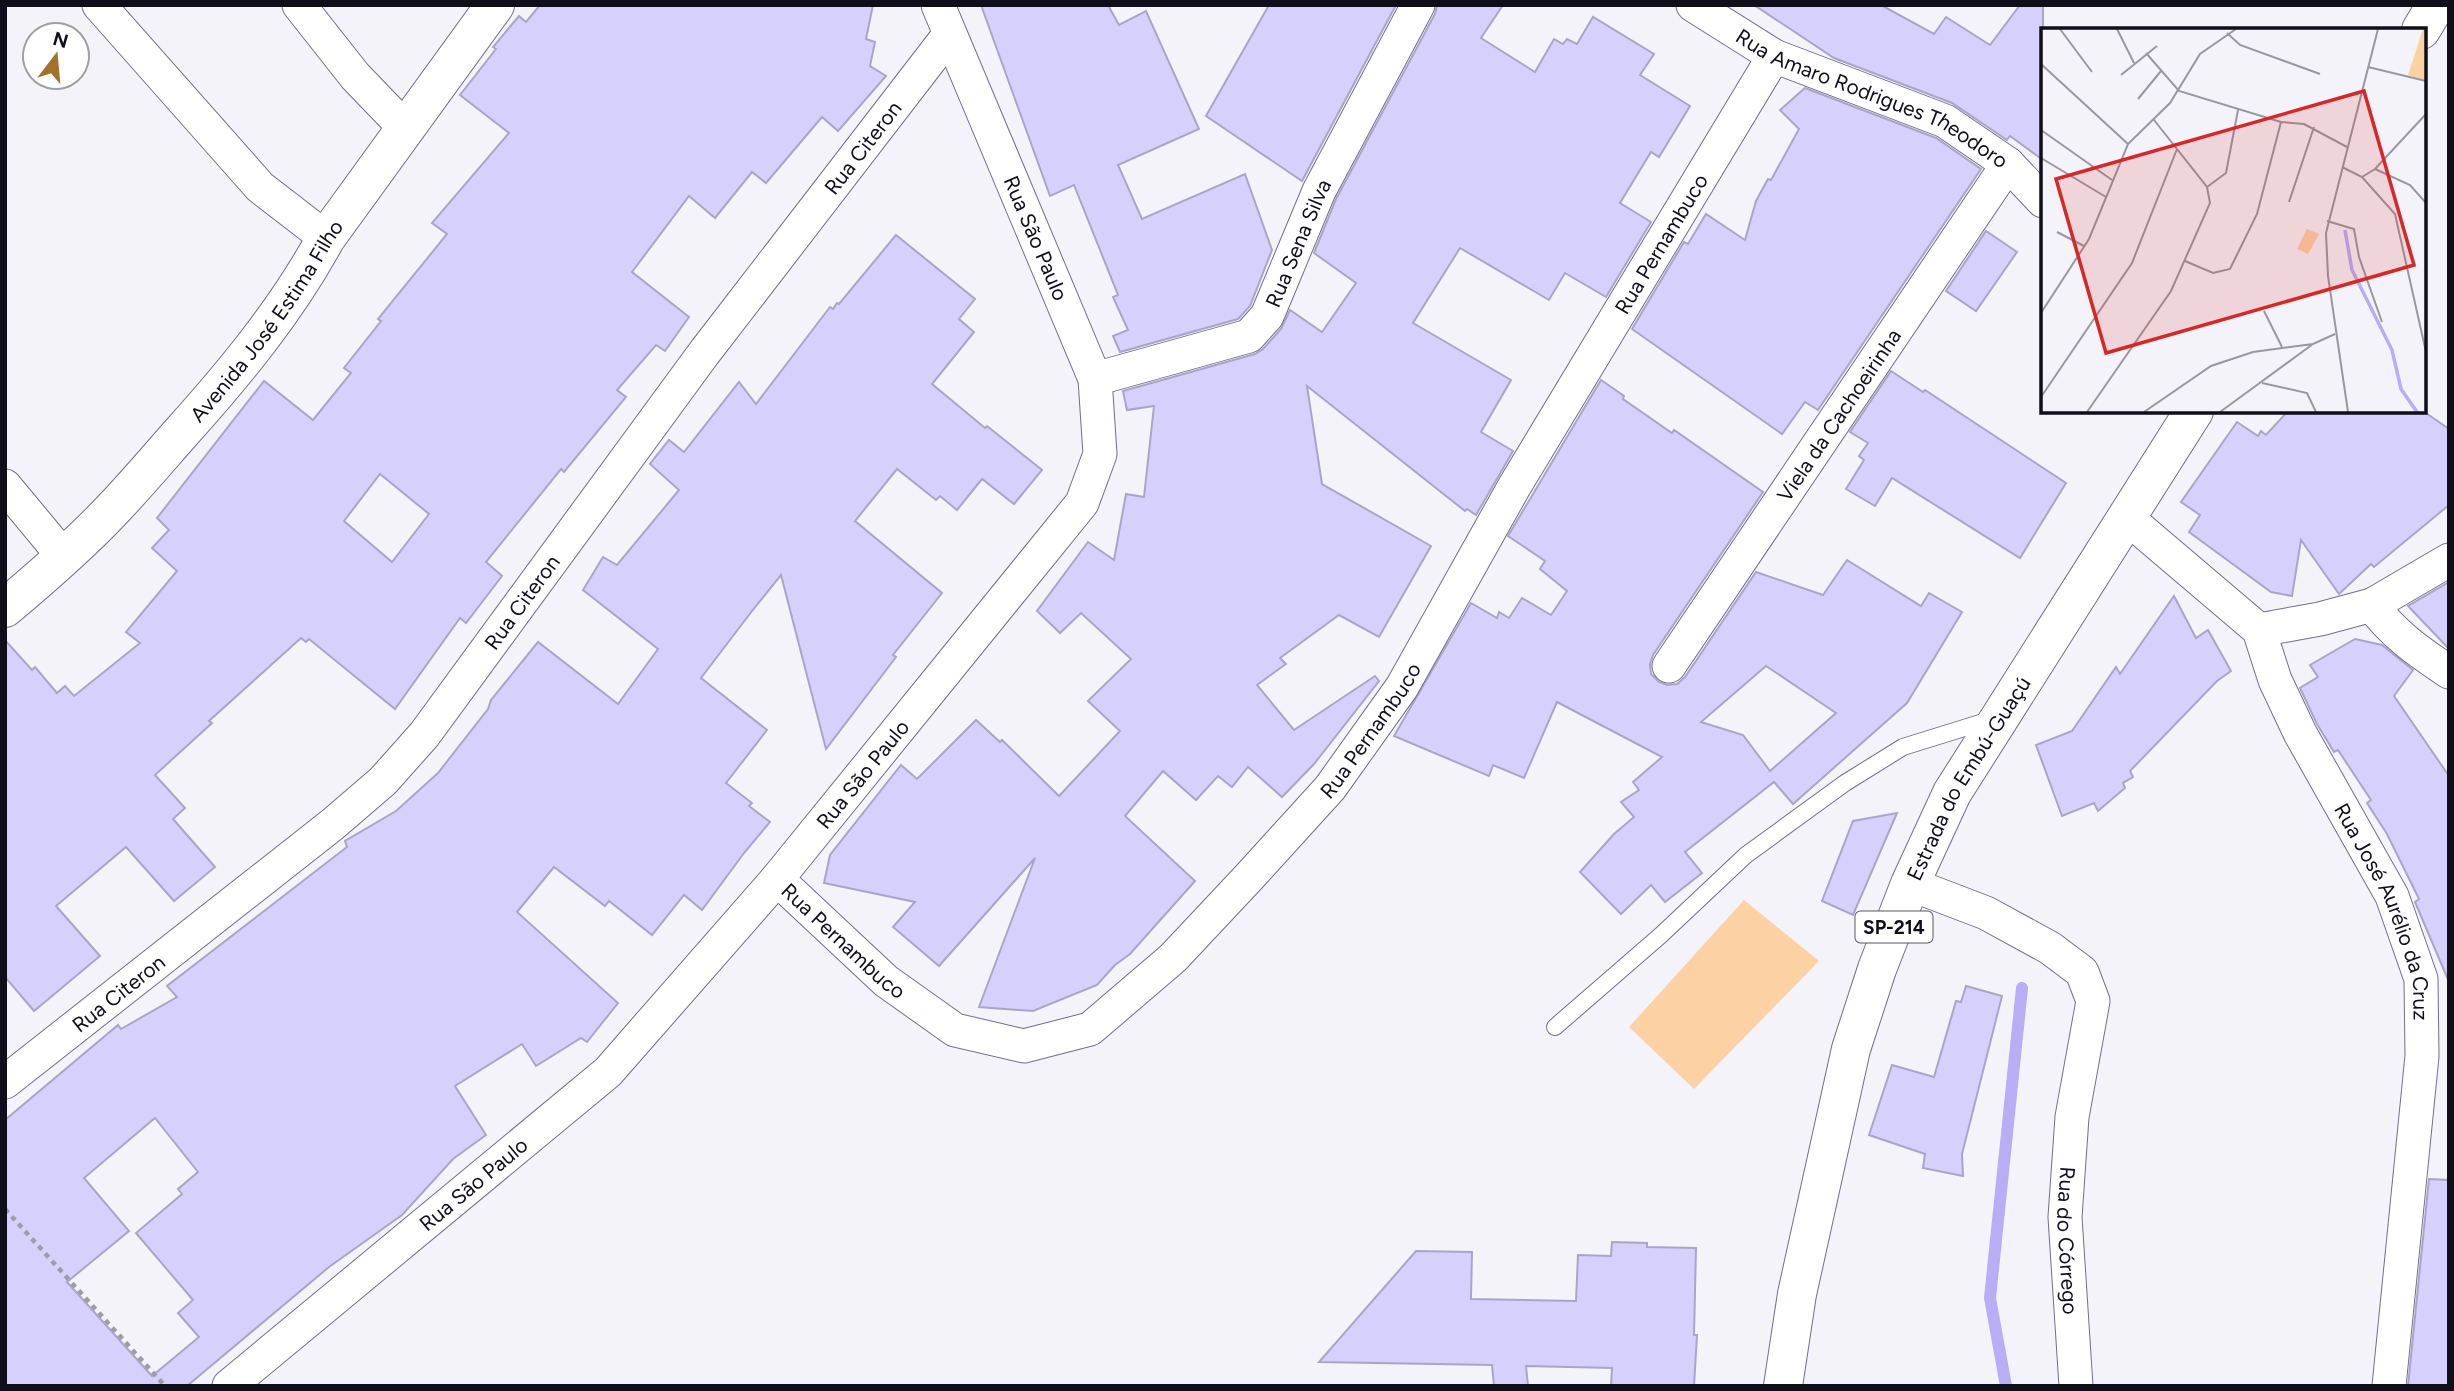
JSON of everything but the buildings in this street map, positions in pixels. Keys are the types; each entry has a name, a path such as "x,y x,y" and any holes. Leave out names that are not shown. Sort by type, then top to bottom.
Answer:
{"main road":[{"name":"Avenida José Estima Filho","path":"5,608 65,557 111,511 215,395 263,335 313,262 326,238 495,5"},
{"path":"2422,28 2436,5"},
{"name":"Estrada do Embú-Guaçú","path":"1783,1386 1797,1294 1851,1049 1877,969 1910,884 1952,793 2193,413"}],"street":[{"path":"99,5 260,187 326,238"},
{"path":"299,5 355,76 406,129"},
{"name":"Rua Sena Silva","path":"1096,379 1249,336 1267,316 1319,191 1418,5"},
{"name":"Rua Amaro Rodrigues Theodoro","path":"1693,5 1774,57 1945,121 2008,164 2041,199"},
{"name":"Rua São Paulo","path":"229,1386 608,1072 777,879 1082,503 1100,454 1096,379 944,20"},
{"name":"Rua Citeron","path":"5,1082 333,824 383,781 424,735 944,20"},
{"name":"Rua Pernambuco","path":"777,879 886,981 955,1030 1024,1046 1090,1029 1173,958 1250,876 1330,788 1402,687 1514,487 1774,57"},
{"name":"Viela da Cachoeirinha","path":"1669,666 2008,164"},
{"path":"5,486 65,557"},
{"path":"2126,517 2259,630 2319,619 2372,605 2449,560"},
{"path":"2372,605 2385,624 2449,672"},
{"name":"Rua José Aurélio da Cruz","path":"2259,630 2274,680 2300,733 2392,896 2421,979 2423,1056 2389,1386"},
{"name":"Rua do Córrego","path":"1910,884 1986,913 2050,948 2081,972 2093,1001 2073,1117 2065,1217 2076,1386"}],"lane":[{"path":"1555,1027 1661,935 1746,855 1845,783 1903,747 1998,718"}],"path":[{"path":"5,1209 165,1386"}],"shaded area":[{"path":"1744,900 1819,961 1694,1089 1629,1027"}],"waterway":[{"path":"2006,1386 1990,1298 2022,988"}]}
